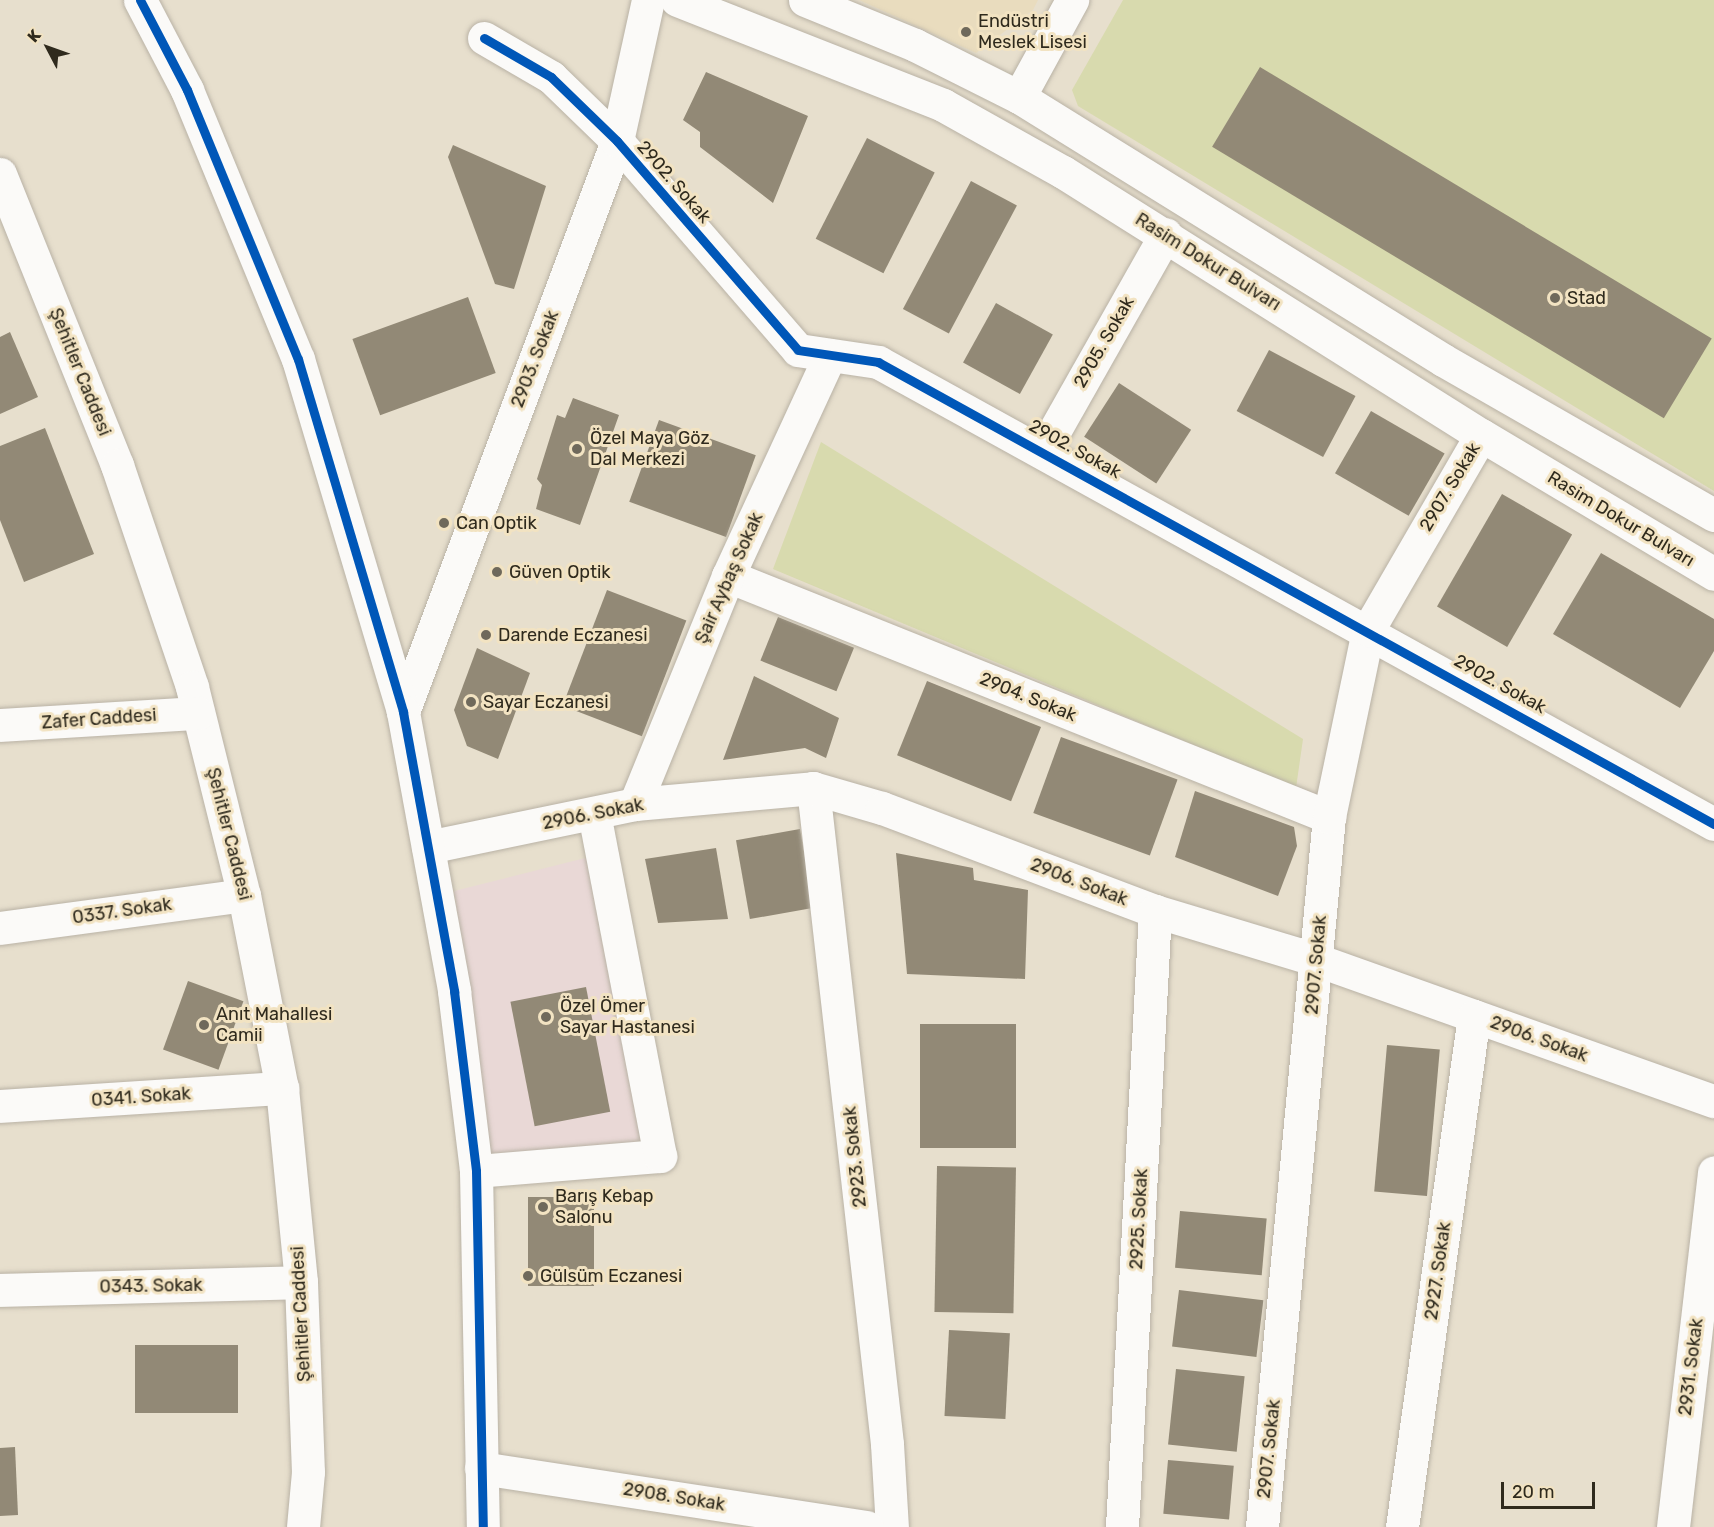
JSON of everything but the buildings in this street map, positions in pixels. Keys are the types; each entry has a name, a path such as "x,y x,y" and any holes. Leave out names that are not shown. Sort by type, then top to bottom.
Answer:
{"street":[{"path":"140,0 187,90 297,359 403,712 454,991 476,1171 483,1527"},
{"name":"2903. Sokak","path":"403,712 617,141 648,0"},
{"name":"Rasim Dokur Bulvarı","path":"677,0 943,105 1166,234 1481,435 1714,574"},
{"path":"805,0 915,45 1019,97 1443,360 1714,514"},
{"path":"1019,97 1072,0"},
{"name":"2902. Sokak","path":"484,38 550,77 617,141 798,350 878,362 1043,450 1714,824"},
{"name":"Şehitler Caddesi","path":"0,174 117,465 198,712 244,895 282,1088 301,1282 308,1472 303,1527"},
{"name":"2905. Sokak","path":"1043,450 1166,234"},
{"name":"Şair Aybaş Sokak","path":"635,804 728,576 830,355"},
{"name":"2907. Sokak","path":"1262,1527 1329,817 1368,630 1481,435"},
{"name":"2904. Sokak","path":"728,576 1329,817"},
{"name":"Zafer Caddesi","path":"0,725 198,712"},
{"name":"2906. Sokak","path":"429,847 635,804 813,788 882,808 1155,911 1317,960 1714,1101"},
{"name":"2923. Sokak","path":"813,788 886,1432 892,1527"},
{"path":"476,1171 660,1156 594,813"},
{"name":"0337. Sokak","path":"0,928 244,895"},
{"name":"2925. Sokak","path":"1122,1527 1155,911"},
{"name":"2927. Sokak","path":"1402,1527 1474,1016"},
{"name":"0341. Sokak","path":"0,1106 282,1088"},
{"name":"2931. Sokak","path":"1672,1527 1714,1172"},
{"name":"0343. Sokak","path":"0,1290 301,1282"},
{"name":"2908. Sokak","path":"482,1468 867,1527"}],"shaded area":[{"name":"Endüstri Meslek Lisesi","path":"859,0 1038,0 1033,10 976,53"},
{"name":"Özel Ömer Sayar Hastanesi","path":"589,857 646,1143 490,1154 454,891"}],"green space":[{"name":"Stad","path":"1123,0 1714,0 1714,491 1078,106 1072,90"},
{"path":"821,442 1303,739 1296,788 773,569"}],"cycle path":[{"path":"140,0 187,90 298,359 403,712 454,991 476,1171 483,1527"},
{"path":"484,38 551,77 617,141 798,350 878,362 1714,824"}],"place":[{"name":"Endüstri Meslek Lisesi","path":"966,32"},
{"name":"Stad","path":"1555,298"},
{"name":"Özel Maya Göz Dal Merkezi","path":"577,449"},
{"name":"Can Optik","path":"444,523"},
{"name":"Güven Optik","path":"497,572"},
{"name":"Darende Eczanesi","path":"486,635"},
{"name":"Sayar Eczanesi","path":"471,702"},
{"name":"Özel Ömer Sayar Hastanesi","path":"546,1017"},
{"name":"Anıt Mahallesi Camii","path":"204,1025"},
{"name":"Barış Kebap Salonu","path":"543,1207"},
{"name":"Gülsüm Eczanesi","path":"528,1276"}]}
